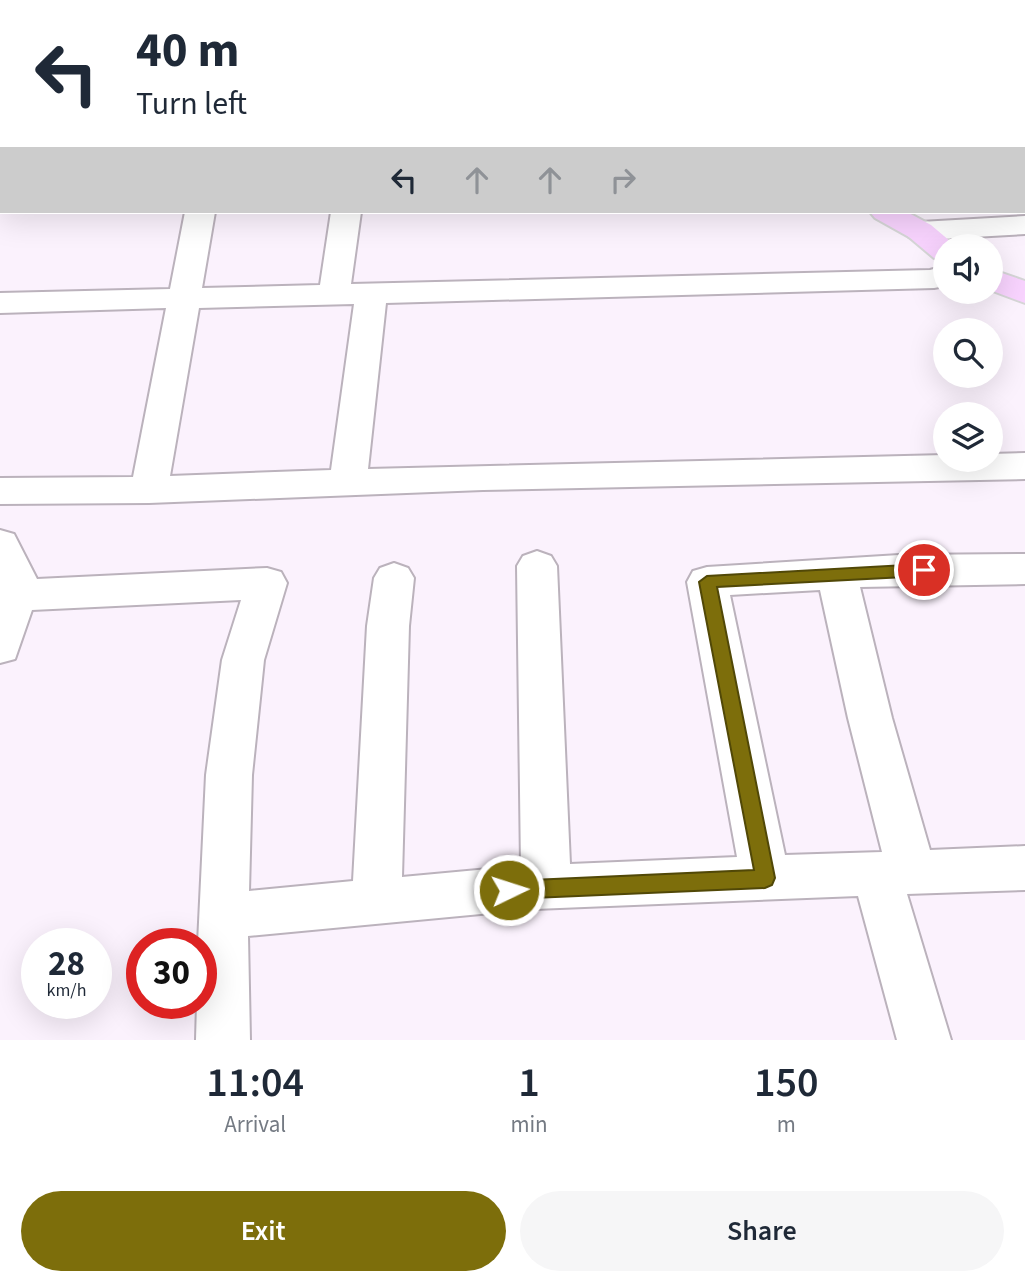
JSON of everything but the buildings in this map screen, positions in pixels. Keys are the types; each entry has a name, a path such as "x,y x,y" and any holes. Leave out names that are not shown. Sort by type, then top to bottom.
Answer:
{"main road":[{"path":"889,214 933,241"},
{"path":"1003,284 1025,293"}],"street":[{"path":"149,490 200,214"},
{"path":"334,295 346,214"},
{"path":"920,231 1025,225"},
{"path":"0,303 933,279"},
{"path":"348,483 370,293"},
{"path":"0,491 149,490 1025,466"},
{"path":"0,544 17,579 16,595 0,647"},
{"path":"537,566 546,887"},
{"path":"765,878 707,582 899,570 1025,569"},
{"path":"837,575 870,718 923,1040"},
{"path":"377,901 388,626 394,579"},
{"path":"16,595 126,592 267,583 243,660 229,775 223,916 223,1040"},
{"path":"223,916 546,887 1025,868"}],"route":[{"path":"509,890 765,878 728,678 707,582 924,570"}]}
